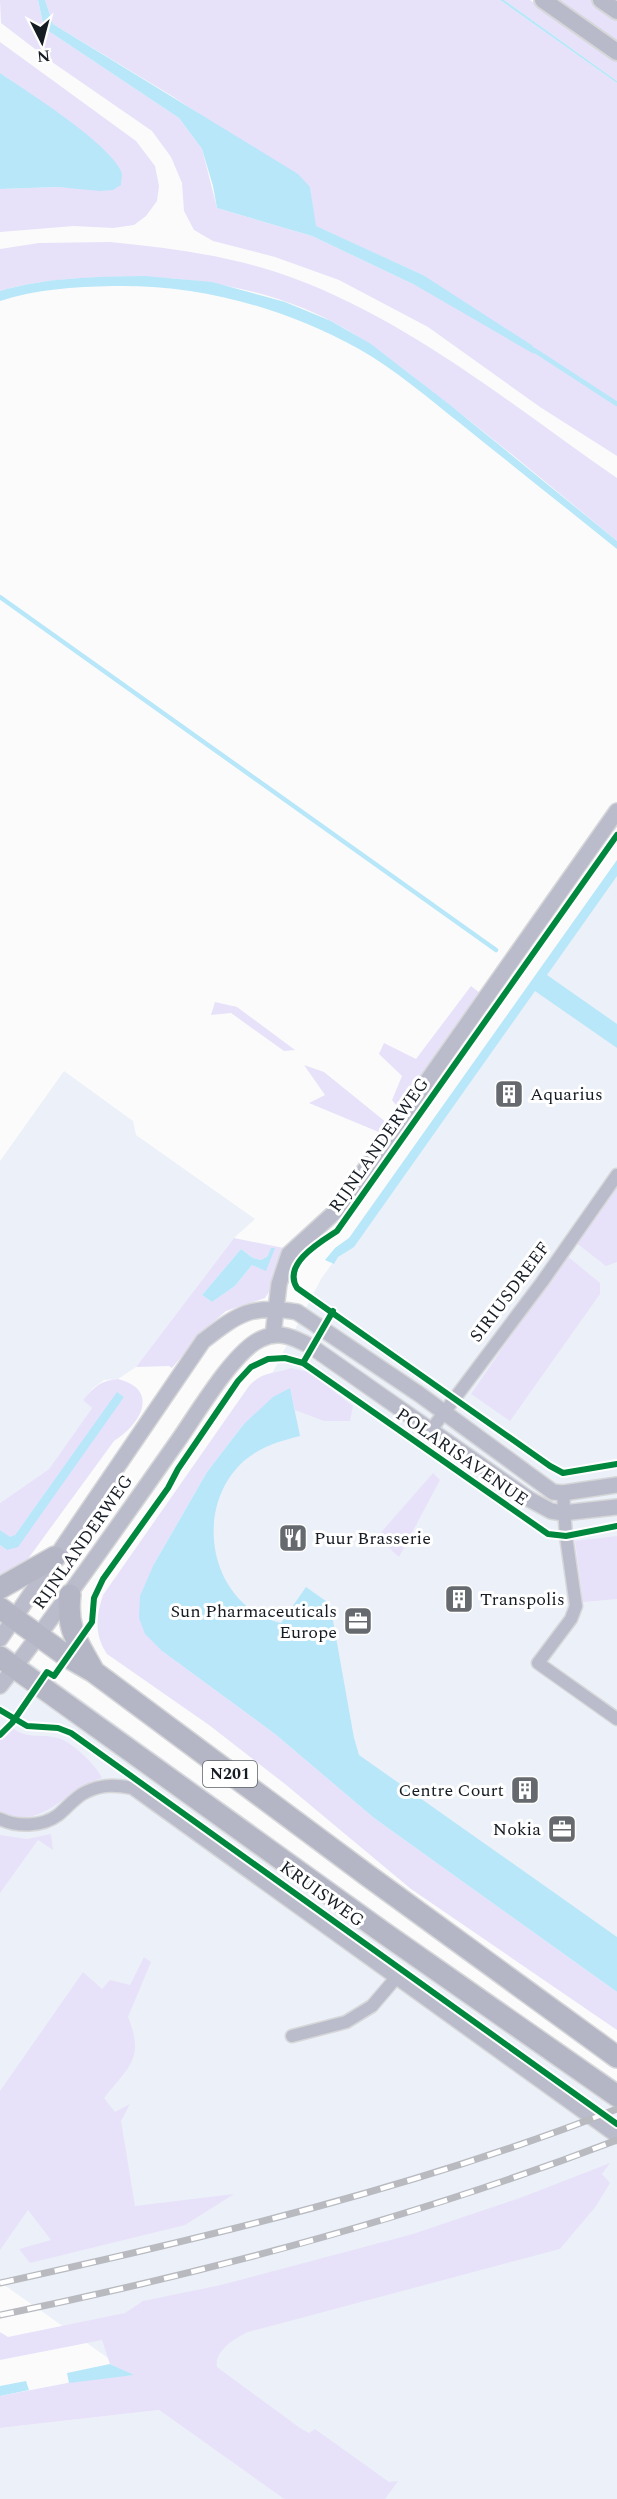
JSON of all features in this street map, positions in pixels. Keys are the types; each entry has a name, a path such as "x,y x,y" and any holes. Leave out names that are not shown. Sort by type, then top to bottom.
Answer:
{"highway":[{"path":"0,1588 55,1557"},
{"path":"70,1595 68,1614 70,1627 94,1672"},
{"name":"N201","path":"8,1614 94,1672 617,2057"},
{"name":"KRUISWEG","path":"7,1662 371,1924 617,2096"}],"main road":[{"path":"543,0 617,52"},
{"path":"601,0 617,11"}],"street":[{"name":"RIJNLANDERWEG","path":"0,1686 7,1662 39,1636 218,1383 248,1348 260,1339 273,1335 275,1308 283,1269 289,1254 335,1212 617,810"},
{"name":"SIRIUSDREEF","path":"431,1430 542,1282 617,1175"},
{"name":"RIJNLANDERWEG","path":"0,1639 8,1614 55,1557 203,1341 234,1317 254,1310 275,1308"},
{"name":"POLARISAVENUE","path":"275,1308 297,1312 444,1412 554,1492 563,1493"},
{"name":"POLARISAVENUE","path":"273,1335 291,1336 312,1347 529,1499 551,1511 563,1513 617,1508"},
{"path":"617,1485 563,1493 563,1513 576,1606 571,1619 538,1663 617,1719"},
{"name":"KRUISWEG","path":"0,1820 23,1826 40,1823 56,1817 86,1792 114,1785 132,1788 617,2137"},
{"path":"292,2036 346,2022 372,2006 395,1979"}],"shaded area":[{"path":"0,0 38,0 44,28 179,118 202,149 217,208 312,236 415,285 423,275 315,226 310,187 172,96 53,24 45,0 500,0 617,83 617,456 540,407 428,327 339,280 275,257 213,241 194,230 184,211 182,183 171,157 152,131 52,62 1,23"},
{"path":"504,0 530,0 617,61 617,81"},
{"path":"557,0 591,0 617,19 617,43"},
{"path":"0,42 136,141 155,166 159,186 157,201 146,216 134,225 113,228 74,226 0,232 0,189 58,187 113,190 40,101 0,73"},
{"path":"110,242 203,254 271,270 337,296 420,342 461,368 617,478 617,541 392,361 346,329 307,310 253,292 168,278 70,279 28,284 0,291 0,249 39,243"},
{"path":"617,867 617,1959 443,1848 175,1561 321,1279"},
{"path":"471,986 480,993 399,1109 392,1100 402,1076 379,1054 384,1043 416,1059"},
{"path":"215,1002 237,1007 295,1050 284,1051 231,1013 211,1015"},
{"path":"304,1065 324,1072 387,1123 381,1133 309,1103 325,1095"},
{"path":"64,1071 133,1121 136,1135 255,1219 234,1238 136,1367 118,1379 104,1380 93,1388 84,1400 92,1408 49,1469 0,1503 0,1161"},
{"path":"617,1183 617,1262 606,1266 575,1242"},
{"path":"234,1238 284,1248 271,1289 265,1298 226,1311 202,1332 172,1368 169,1366 136,1367","holes":["241,1249 253,1258 261,1260 268,1256 259,1266 252,1265 235,1286 212,1302 202,1295"]},
{"path":"566,1255 600,1283 600,1294 510,1421 471,1394"},
{"path":"291,1368 309,1372 353,1406 350,1421 324,1421 295,1410 290,1389 243,1425 207,1472 154,1564 162,1651 275,1734 374,1818 617,1992 617,2030 411,1889 285,1784 209,1725 107,1654 103,1647 98,1625 103,1595 249,1386 264,1375"},
{"path":"118,1379 131,1384 139,1391 142,1408 138,1417 132,1426 114,1441 22,1567 0,1578 0,1545 7,1550 124,1397 117,1393 15,1535 10,1538 0,1530 0,1503 49,1469 92,1408 83,1400 98,1385"},
{"path":"433,1473 440,1480 399,1557 377,1537"},
{"path":"617,1536 617,1599 583,1602 575,1541"},
{"path":"0,1641 617,2087 617,2499 308,2499 0,2282"},
{"path":"12,1728 24,1734 63,1740 83,1755 102,1778 77,1790 53,1807 29,1817 15,1817 0,1812 0,1738"},
{"path":"51,1834 53,1850 38,1840 0,1893 0,1835 27,1839"},
{"path":"144,1957 151,1962 128,2017 135,2043 132,2061 104,2098 115,2112 130,2104 121,2121 135,2206 234,2194 185,2225 30,2263 19,2249 51,2240 28,2210 0,2250 0,2091 83,1972 102,1989 110,1980 130,1985"},
{"path":"610,2163 602,2174 610,2183 596,2206 560,2249 248,2332 222,2350 217,2367 300,2428 309,2433 315,2429 389,2482 398,2481 385,2499 284,2499 159,2410 0,2428 0,2396 88,2379 133,2375 110,2364 102,2340 0,2360 0,2332 8,2337 125,2313 143,2301 221,2285 413,2234 520,2198"},
{"path":"159,2410 284,2499 0,2499 0,2428"}],"water":[{"path":"38,0 45,0 53,24 298,174 310,187 316,226 423,275 533,346 534,354 415,285 312,236 217,208 202,149 179,118 44,28"},
{"path":"500,0 504,0 617,83"},
{"path":"0,73 47,105 101,147 121,171 121,185 113,190 100,191 58,187 0,189"},
{"path":"145,276 212,282 285,302 331,321 371,344 617,541 617,549 399,375 359,349 300,321 270,310 208,294 144,286 55,289 0,301 0,291 18,286 72,279"},
{"path":"617,860 617,876 547,975 617,1024 617,1048 535,991 354,1247 338,1257 334,1264 325,1260 335,1248 349,1238"},
{"path":"271,1248 275,1248 266,1271 252,1265 235,1286 212,1302 202,1295 241,1249 253,1258 261,1260 268,1256"},
{"path":"290,1388 300,1436 278,1442 251,1455 228,1480 218,1503 214,1528 216,1553 224,1576 237,1597 257,1613 281,1623 306,1587 330,1604 359,1755 617,1937 617,1992 374,1818 275,1734 162,1651 145,1634 139,1618 140,1596 154,1564 207,1472 243,1425 273,1397"},
{"path":"117,1392 124,1397 18,1547 7,1550 0,1545 0,1530 10,1537 15,1535"},
{"path":"110,2364 134,2375 69,2383 67,2373"},
{"path":"26,2381 29,2390 0,2396 0,2386"}],"waterway":[{"path":"534,350 617,404"},
{"path":"0,597 496,950"}],"railway":[{"path":"0,2283 312,2208 466,2163 617,2109"},
{"path":"0,2315 157,2280 312,2240 466,2194 617,2140"}],"cycle path":[{"path":"617,835 337,1231 305,1255 299,1262 294,1279 297,1288 550,1466 563,1473 617,1464"},
{"path":"0,1735 12,1723 47,1672 54,1676 92,1622 94,1598 103,1579 168,1488 178,1469 238,1381 251,1367 268,1359 285,1358 303,1363 333,1311"},
{"path":"303,1363 548,1534 566,1536 617,1526"},
{"path":"0,1710 27,1726 58,1728 71,1733 617,2124"}],"place":[{"name":"Aquarius","path":"509,1094"},
{"name":"Puur Brasserie","path":"293,1538"},
{"name":"Transpolis","path":"459,1599"},
{"name":"Sun Pharmaceuticals Europe","path":"358,1621"},
{"name":"Centre Court","path":"525,1790"},
{"name":"Nokia","path":"562,1829"}]}
